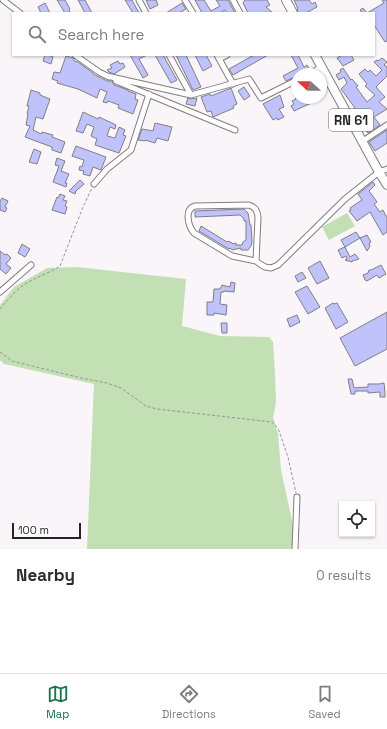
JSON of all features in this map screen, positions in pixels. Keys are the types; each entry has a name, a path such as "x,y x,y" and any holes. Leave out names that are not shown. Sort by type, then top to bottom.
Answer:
{"main road":[{"path":"286,0 292,12"},
{"name":"RN 61","path":"316,56 379,172 387,183"}],"street":[{"path":"3,0 19,12"},
{"path":"139,0 145,12"},
{"path":"185,0 192,12"},
{"path":"233,0 239,12"},
{"path":"76,56 94,69 107,76 235,130"},
{"path":"170,56 191,95"},
{"path":"218,57 233,84"},
{"path":"107,76 191,95 249,79 261,98 291,83"},
{"path":"94,184 107,169 131,150 149,94"},
{"path":"362,141 387,124"},
{"path":"256,261 258,214 253,206 195,206 190,208 189,222 194,233 232,256 256,261 265,267 271,268 278,265 344,198 379,172 387,169"},
{"path":"0,292 31,264"},
{"path":"295,549 297,497"}],"path":[{"path":"0,309 17,290 26,283 60,266 83,207 94,184"},
{"path":"0,352 12,361 107,383 121,388 146,406 157,409 272,422 278,428 288,458 297,497"}],"green space":[{"path":"347,213 355,226 329,240 322,227"},
{"path":"77,267 186,279 182,326 220,336 269,337 273,342 276,403 273,417 278,434 281,470 293,525 292,549 87,549 94,384 4,364 0,360 0,305 14,287 47,268"}],"building":[{"path":"57,0 65,0 70,9 70,12 64,12"},
{"path":"78,0 85,0 91,12 84,12"},
{"path":"125,0 132,0 138,12 132,12"},
{"path":"146,0 156,0 158,5 150,9"},
{"path":"195,0 204,0 211,11 220,6 216,0 228,0 234,12 226,12 225,10 222,12 201,12"},
{"path":"245,0 267,0 270,5 266,7 272,12 248,12 243,3"},
{"path":"294,0 309,0 312,4 315,2 317,7 308,12 298,12"},
{"path":"382,0 387,0 387,41 385,42 375,27 375,12 369,12 384,3"},
{"path":"45,3 50,12 40,12 38,7"},
{"path":"182,3 186,9 181,12 168,12"},
{"path":"363,8 366,12 361,12 360,10"},
{"path":"45,56 53,57 51,64 43,61"},
{"path":"66,56 73,58 74,61 78,62 93,74 107,81 112,81 114,85 136,94 135,99 138,100 133,114 118,108 119,105 108,101 107,103 103,102 107,92 100,89 97,98 78,89 57,83 58,81 52,79 54,72 60,73"},
{"path":"131,56 145,56 139,59 148,75 143,78"},
{"path":"156,56 164,56 177,80 171,83"},
{"path":"176,56 186,56 201,87 193,90"},
{"path":"196,56 207,56 212,66 203,71"},
{"path":"252,56 266,56 233,75 229,69"},
{"path":"292,56 298,56 304,67 307,65 308,68 298,68"},
{"path":"340,56 352,56 354,60 343,66 337,58"},
{"path":"382,58 387,62 384,65 387,67 387,76 376,87 385,97 379,102 387,109 374,117 380,125 368,133 352,110 355,108 341,89 347,83 344,77 339,80 336,75 341,72 340,70 343,68 351,80 352,79 358,86 356,87 367,102 375,95 365,86 367,84 359,74 365,69 368,72 370,70 376,76 382,70 374,62"},
{"path":"118,61 120,64 123,63 125,67 114,74 107,70 112,68 110,65"},
{"path":"291,72 291,79 286,81 283,76"},
{"path":"244,87 250,96 244,100 238,91"},
{"path":"231,88 237,104 233,106 234,108 213,117 211,111 207,112 201,97 210,94 211,96"},
{"path":"31,90 50,99 43,119 36,117 33,130 41,134 42,132 53,135 52,137 65,142 61,153 52,150 52,147 25,137 30,126 26,125 29,106 27,106"},
{"path":"280,95 284,107 279,109 284,117 278,120 277,118 273,120 263,104"},
{"path":"188,98 197,98 195,106 186,104"},
{"path":"294,104 309,104 294,111 291,106"},
{"path":"83,112 98,119 99,117 116,125 115,129 110,127 107,136 115,138 119,127 125,130 123,135 126,136 119,153 95,145 97,139 91,136 94,127 87,124 83,133 76,131"},
{"path":"155,123 172,127 168,141 157,138 155,143 145,140 138,140 142,129 153,131"},
{"path":"387,130 387,143 375,151 369,142"},
{"path":"76,146 106,157 101,170 93,167 90,176 83,174 84,171 79,170 80,166 82,167 84,160 72,156"},
{"path":"34,149 41,152 37,164 29,162"},
{"path":"57,158 65,161 61,171 69,174 65,183 67,183 66,187 53,182 59,166 55,165"},
{"path":"80,180 84,184 76,191 75,194 69,191"},
{"path":"373,182 375,185 369,191 377,202 374,204 380,212 383,210 387,218 387,232 383,235 370,212 357,221 349,211 351,210 350,208 362,200 358,194"},
{"path":"60,194 65,196 63,200 67,201 65,206 67,207 65,214 52,210 57,197 58,198"},
{"path":"2,198 8,201 5,207 7,208 5,212 0,210 0,201"},
{"path":"244,209 248,213 251,225 252,242 248,250 241,250 241,248 232,250 230,248 229,249 199,231 201,226 227,242 242,245 246,240 246,221 244,221 240,215 195,217 195,211"},
{"path":"356,232 360,238 345,247 341,240"},
{"path":"367,235 371,242 369,243 370,246 367,251 360,238"},
{"path":"22,244 30,249 25,257 18,253"},
{"path":"345,247 350,257 355,254 359,259 352,262 345,260 347,259 346,256 342,258 338,250"},
{"path":"0,251 5,255 7,254 11,258 6,264 11,268 6,274 0,269"},
{"path":"320,261 329,278 317,284 308,268"},
{"path":"381,265 386,274 379,278 377,275 367,281 365,280 363,275 368,273 369,270"},
{"path":"302,272 306,278 298,282 295,276"},
{"path":"231,282 235,283 234,292 221,292 220,304 227,305 226,315 214,313 214,315 207,315 207,302 213,302 214,289 220,289 222,285 230,287"},
{"path":"307,286 320,307 308,314 295,292"},
{"path":"333,303 337,303 348,322 336,329 325,308"},
{"path":"387,312 387,349 355,366 340,338"},
{"path":"297,315 300,322 290,327 287,319"},
{"path":"221,323 227,323 227,333 222,333"},
{"path":"348,379 352,379 354,388 368,387 368,384 384,383 385,397 380,397 380,392 368,393 368,391 355,391 355,394 351,394"}]}
